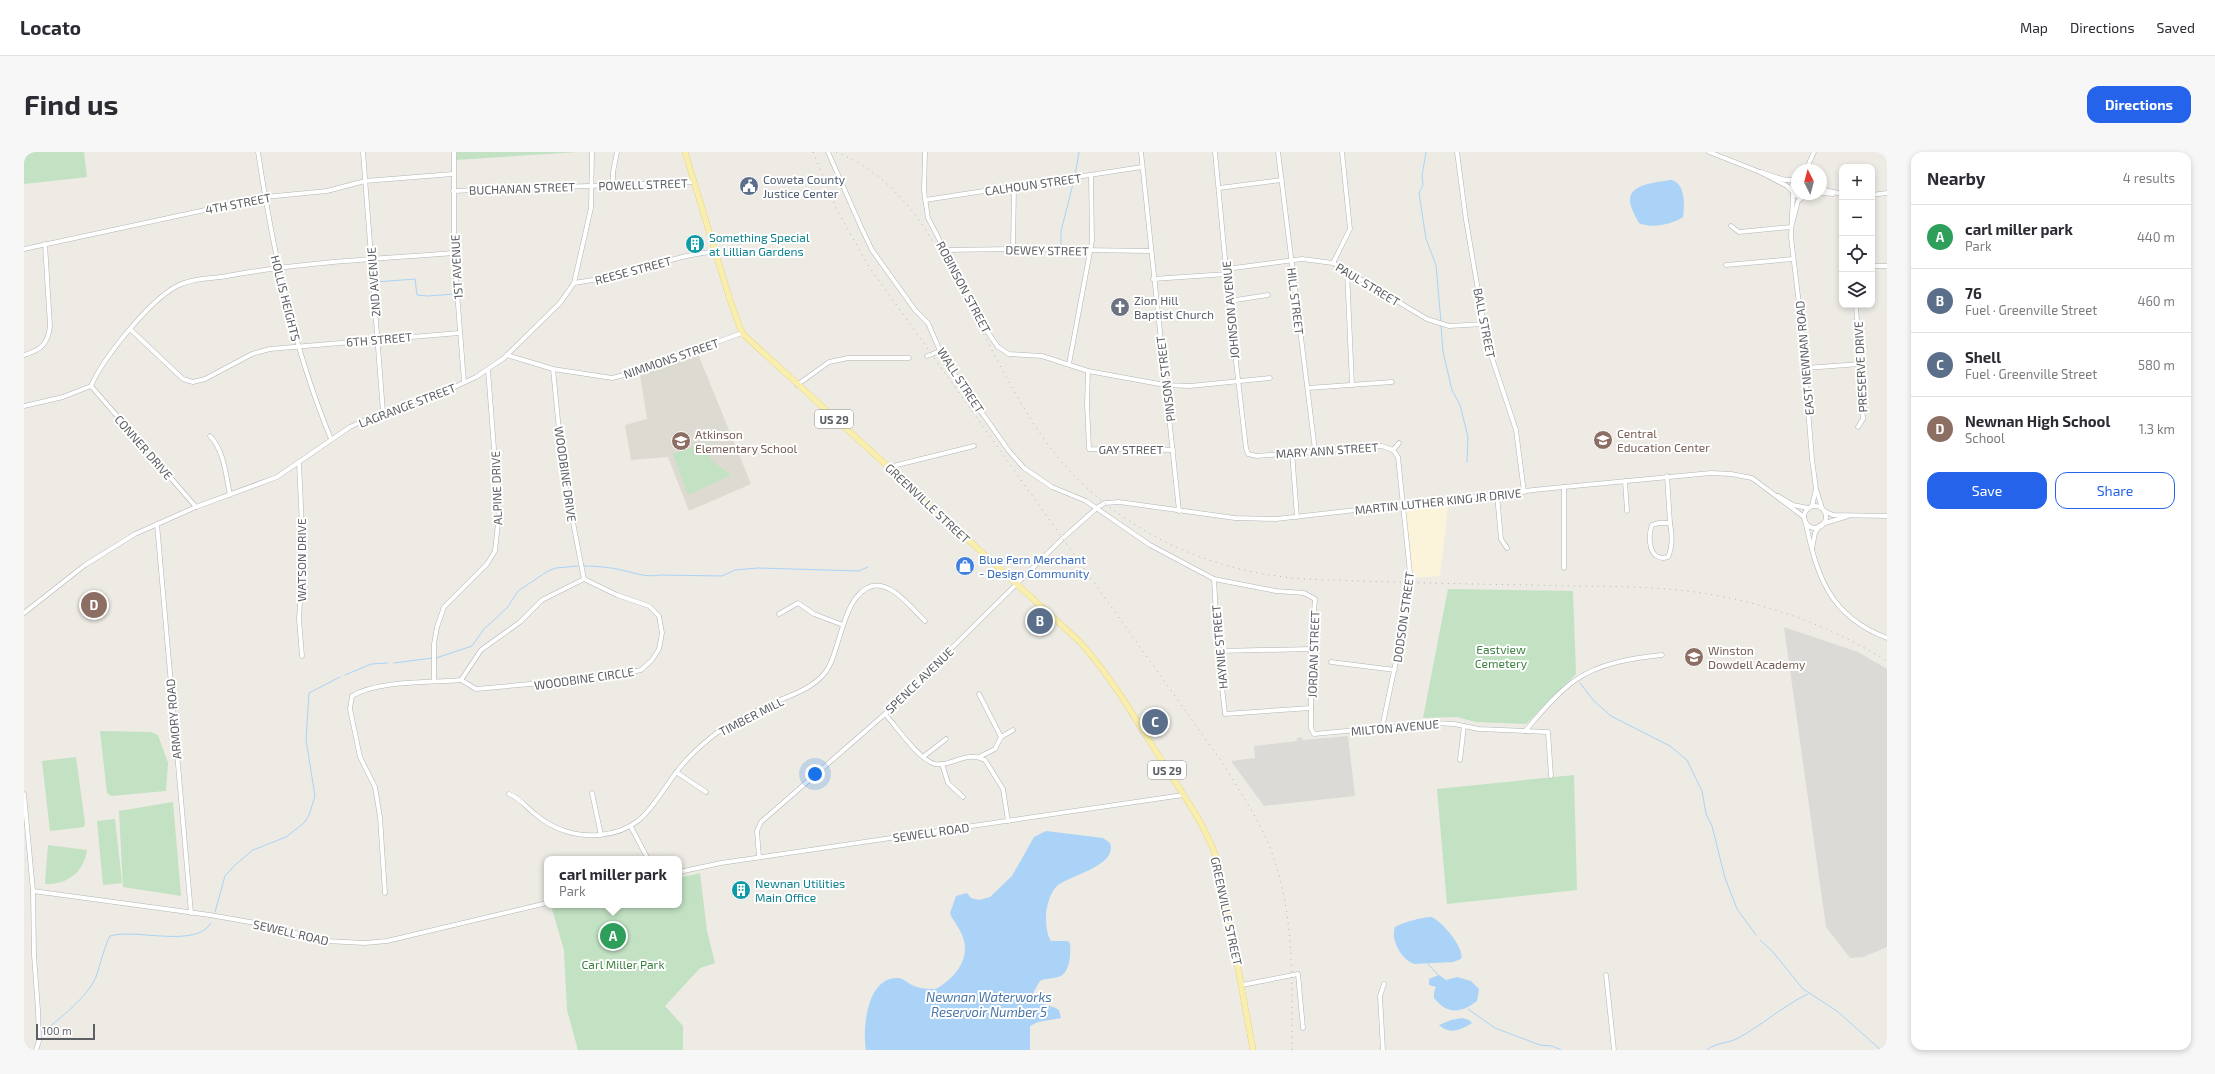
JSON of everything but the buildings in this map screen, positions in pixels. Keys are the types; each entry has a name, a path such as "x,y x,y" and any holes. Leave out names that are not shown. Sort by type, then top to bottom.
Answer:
{"main road":[{"name":"GREENVILLE STREET","path":"685,152 742,333 749,342 1058,620 1093,656 1183,795 1208,836 1216,855 1242,985 1253,1050"}],"street":[{"name":"HOLLIS HEIGHTS","path":"258,152 278,267 298,346 331,439"},
{"name":"2ND AVENUE","path":"363,152 384,412"},
{"name":"1ST AVENUE","path":"454,152 454,253 464,382"},
{"name":"LAGRANGE STREET","path":"24,613 85,565 135,534 196,507 277,477 350,427 384,412 446,391 488,370 507,355 560,303 574,283 591,208 592,152"},
{"path":"613,185 613,172 617,152"},
{"name":"WALL STREET","path":"828,152 866,239 915,310 928,322 940,351 1009,451 1024,468 1040,481 1077,495 1098,507 1150,545 1214,579 1276,591 1304,593 1315,599"},
{"name":"ROBINSON STREET","path":"925,152 925,200 928,218 987,331 998,347 1009,354 1042,356 1088,371 1166,385 1190,386 1270,378"},
{"name":"PINSON STREET","path":"1141,152 1150,251 1179,511"},
{"name":"JOHNSON AVENUE","path":"1215,152 1237,381 1246,448 1248,454 1261,455"},
{"name":"HILL STREET","path":"1278,152 1315,450"},
{"path":"1332,263 1350,229 1342,152"},
{"name":"BALL STREET","path":"1458,152 1466,220 1484,324 1493,363 1516,430 1524,492"},
{"path":"1709,152 1760,172 1786,180 1791,180"},
{"path":"1810,164 1814,152"},
{"name":"CALHOUN STREET","path":"925,200 1142,167"},
{"path":"1760,172 1787,186 1791,191"},
{"name":"4TH STREET","path":"24,249 265,197 327,190 365,181 453,174"},
{"path":"1069,364 1092,233 1091,175"},
{"path":"1219,188 1282,180"},
{"name":"POWELL STREET","path":"591,186 694,182"},
{"name":"BUCHANAN STREET","path":"453,191 591,186"},
{"path":"1013,249 1014,186"},
{"path":"1827,190 1839,193"},
{"path":"1827,193 1839,194"},
{"path":"1875,195 1887,193"},
{"name":"EAST NEWNAN ROAD","path":"1792,200 1791,226 1793,259 1806,368 1812,459 1816,489 1823,510"},
{"name":"EAST NEWNAN ROAD","path":"1791,226 1798,201 1800,200"},
{"path":"1731,226 1739,232 1791,226"},
{"path":"24,356 44,347 49,338 50,319 45,244"},
{"name":"DEWEY STREET","path":"944,250 1013,249 1150,251"},
{"name":"REESE STREET","path":"574,283 599,279 686,256 715,251"},
{"path":"24,406 63,398 91,386 97,372 151,306 165,293 179,285 195,280 278,267 454,253"},
{"name":"PAUL STREET","path":"1153,279 1227,272 1311,259 1332,263 1347,270 1427,319 1449,326 1484,324"},
{"path":"1726,266 1793,259"},
{"path":"1875,266 1887,266"},
{"path":"1347,270 1352,385"},
{"path":"1229,301 1268,295"},
{"name":"PRESERVE DRIVE","path":"1856,308 1863,419 1858,427"},
{"name":"6TH STREET","path":"132,330 183,379 193,382 205,379 252,354 270,349 459,333"},
{"name":"NIMMONS STREET","path":"507,355 553,369 612,378 632,373 742,333"},
{"path":"927,356 940,351"},
{"path":"797,385 829,362 848,358 909,358"},
{"path":"1806,368 1860,364"},
{"name":"WOODBINE DRIVE","path":"553,369 563,471 584,579"},
{"name":"ALPINE DRIVE","path":"434,681 434,644 436,627 444,607 487,564 495,551 500,514 488,370"},
{"name":"GAY STREET","path":"1088,371 1087,404 1089,449 1173,450"},
{"path":"1308,388 1392,382"},
{"name":"CONNER DRIVE","path":"91,386 196,507"},
{"path":"210,436 216,442 222,458 230,495"},
{"name":"MARY ANN STREET","path":"1393,450 1398,443"},
{"path":"889,467 974,446"},
{"name":"MARY ANN STREET","path":"1261,455 1373,446 1388,447 1393,450 1398,457 1404,505"},
{"path":"1292,452 1297,517"},
{"name":"WATSON DRIVE","path":"299,463 303,567 300,619 302,656"},
{"name":"MARTIN LUTHER KING JR DRIVE","path":"1098,507 1105,503 1119,502 1256,520 1297,517 1668,476 1711,473 1741,475 1757,481 1774,494 1793,505 1810,507"},
{"path":"1668,476 1670,523 1671,550 1668,557 1662,558 1656,556 1652,552 1649,541 1650,532 1652,525 1670,523"},
{"path":"1625,481 1626,511"},
{"path":"1564,487 1564,568"},
{"name":"EAST NEWNAN ROAD","path":"1810,507 1816,489"},
{"name":"MARTIN LUTHER KING JR DRIVE","path":"1774,494 1804,519"},
{"path":"1497,495 1501,539 1507,548"},
{"name":"DODSON STREET","path":"1382,728 1404,623 1410,573 1404,505"},
{"name":"SPENCE AVENUE","path":"759,857 757,831 761,822 885,714 1062,538 1098,507"},
{"path":"1887,516 1833,515 1823,510 1810,507 1804,519 1821,579 1835,602 1858,624 1887,638"},
{"path":"1812,550 1815,533 1825,518 1823,510"},
{"path":"1804,519 1812,527 1820,526 1849,516"},
{"name":"ARMORY ROAD","path":"157,524 191,913"},
{"path":"385,893 380,817 374,787 360,757 353,729 350,701 352,696 366,690 404,683 461,680 481,650 520,622 542,600 584,579"},
{"name":"WOODBINE CIRCLE","path":"461,680 476,689 608,677 641,670 652,660 659,649 662,633 659,616 649,606 617,595 584,579"},
{"name":"HAYNIE STREET","path":"1214,579 1218,651 1225,714 1311,708"},
{"name":"TIMBER MILL","path":"508,794 519,800 536,816 556,828 585,836 601,835 631,827 649,812 676,772 699,748 724,729 804,690 817,682 825,673 852,604 861,593 870,587 880,585 890,589 925,621"},
{"name":"JORDAN STREET","path":"1311,708 1311,649 1315,599"},
{"path":"779,614 798,603 814,614 843,625"},
{"path":"1218,651 1311,649"},
{"path":"1525,731 1565,689 1579,678 1625,660 1662,655"},
{"path":"1331,662 1395,670"},
{"path":"979,694 1001,737"},
{"name":"MILTON AVENUE","path":"1311,708 1311,728 1314,734 1433,723 1479,729 1548,732 1551,776"},
{"path":"885,714 923,757 931,763 942,764 964,757 979,757 995,749 1001,737 1013,730"},
{"path":"1460,760 1464,726"},
{"path":"923,757 946,739"},
{"path":"979,757 985,760 1003,789 1008,820"},
{"path":"942,764 948,783 963,797"},
{"path":"676,772 706,792"},
{"path":"592,793 601,835"},
{"path":"24,794 33,891 34,955 39,1041 36,1050"},
{"name":"SEWELL ROAD","path":"682,871 759,857 1183,795"},
{"path":"631,827 646,856"},
{"name":"SEWELL ROAD","path":"33,891 261,924 326,941 365,943 387,941 544,904"},
{"path":"1242,985 1298,974 1303,1028"},
{"path":"1606,975 1614,1050"},
{"path":"1383,1050 1380,996 1384,984"}],"shaded area":[{"name":"Atkinson Elementary School","path":"698,354 751,484 689,511 668,457 631,460 625,425 647,419 640,375"},
{"path":"1449,499 1440,576 1409,578 1402,505"},
{"path":"1784,627 1858,652 1887,669 1887,947 1863,957 1850,958 1826,927"},
{"path":"1348,736 1355,796 1264,806 1231,761 1255,758 1254,746 1297,741 1297,738 1302,737 1302,740"}],"green space":[{"path":"24,152 84,152 87,177 24,184"},
{"path":"457,152 578,152 456,160"},
{"path":"706,442 711,460 731,475 688,495 673,454"},
{"name":"Eastview Cemetery","path":"1448,589 1573,591 1576,674 1526,724 1476,722 1457,717 1423,718"},
{"path":"100,731 151,732 158,735 168,763 166,791 111,796 107,793"},
{"path":"76,757 85,823 84,827 50,831 42,761"},
{"path":"1574,775 1577,890 1447,904 1437,789"},
{"path":"173,802 181,896 123,887 119,811"},
{"path":"115,819 122,883 103,885 97,821"},
{"path":"48,845 87,850 82,865 73,876 53,884 45,884"},
{"name":"Carl Miller Park","path":"700,873 707,931 715,963 700,968 665,1006 683,1026 683,1050 578,1050 567,1010 564,950 552,909 682,908 682,877"}],"water":[{"path":"1671,180 1679,185 1683,195 1683,217 1674,222 1656,226 1639,223 1631,205 1630,199 1632,194 1641,186"},
{"name":"Newnan Waterworks Reservoir Number 5","path":"1046,831 1103,838 1110,843 1111,851 1107,858 1100,864 1057,886 1052,892 1048,903 1046,921 1049,938 1051,941 1068,941 1070,944 1070,958 1067,968 1062,975 1056,978 1044,979 1040,981 1033,993 1041,1003 1059,1010 1061,1018 1038,1022 1030,1026 1030,1050 866,1050 866,1017 873,994 880,985 888,979 899,978 918,987 936,989 949,979 960,966 965,952 965,943 962,935 950,913 956,896 967,893 971,898 979,900 990,897 1012,876 1034,837"},
{"path":"1431,917 1446,929 1456,942 1461,954 1461,959 1453,962 1414,964 1401,954 1394,938 1395,927 1412,920"},
{"path":"1439,975 1446,980 1457,977 1471,981 1479,989 1477,1001 1460,1010 1449,1010 1439,1004 1434,998 1436,987 1429,985 1429,979"},
{"path":"1462,1018 1469,1020 1472,1023 1464,1028 1451,1031 1439,1025 1451,1020"}],"waterway":[{"path":"1075,175 1079,152"},
{"path":"1426,152 1422,176 1423,185 1419,193 1426,239 1436,265 1441,322"},
{"path":"1061,245 1061,231 1074,180"},
{"path":"376,282 415,279 417,295 428,296 454,294"},
{"path":"1441,325 1443,352 1452,390 1460,405 1468,437 1467,462"},
{"path":"436,658 472,646 484,629 507,608 518,591 548,571 556,568 578,566"},
{"path":"583,566 613,568 649,576 722,576 735,570 758,568 859,571 868,567"},
{"path":"394,663 432,658"},
{"path":"345,675 371,664 388,663"},
{"path":"215,912 225,876 235,865 253,850 286,837 304,823 309,815 315,796 306,740 309,693 340,677"},
{"path":"1580,683 1594,701 1611,716 1670,746 1687,760 1702,791 1706,814 1712,826 1725,878 1737,909 1756,935"},
{"path":"42,1032 72,1007 87,992 96,977 110,936 121,934 164,936 192,935 203,931 211,923"},
{"path":"1760,940 1772,951 1803,989 1837,1011 1881,1050"},
{"path":"1428,964 1438,975"},
{"path":"1707,1050 1711,1047 1738,1038 1808,994"},
{"path":"1468,1009 1495,1028 1540,1045 1552,1046 1561,1050"},
{"path":"26,1050 29,1047"}],"railway":[{"path":"813,152 837,210 868,265 1224,765 1256,819 1272,853 1285,901 1291,950 1292,1050"},
{"path":"836,152 861,164 882,180 902,199 919,220 962,293 1015,393 1054,453 1082,483 1113,510 1147,532 1183,550 1221,564 1261,574 1303,579 1659,588 1705,593 1759,605 1812,623 1838,634 1887,661"}],"place":[{"name":"Coweta County Justice Center","path":"749,186"},
{"name":"Something Special at Lillian Gardens","path":"695,244"},
{"name":"Zion Hill Baptist Church","path":"1120,307"},
{"name":"Central Education Center","path":"1603,440"},
{"name":"Atkinson Elementary School","path":"681,441"},
{"name":"Blue Fern Merchant - Design Community","path":"965,566"},
{"name":"Newnan High School","path":"94,605"},
{"name":"76","path":"1040,621"},
{"name":"Winston Dowdell Academy","path":"1694,657"},
{"name":"Shell","path":"1155,722"},
{"name":"Newnan Utilities Main Office","path":"741,890"},
{"name":"carl miller park","path":"613,936"}]}
